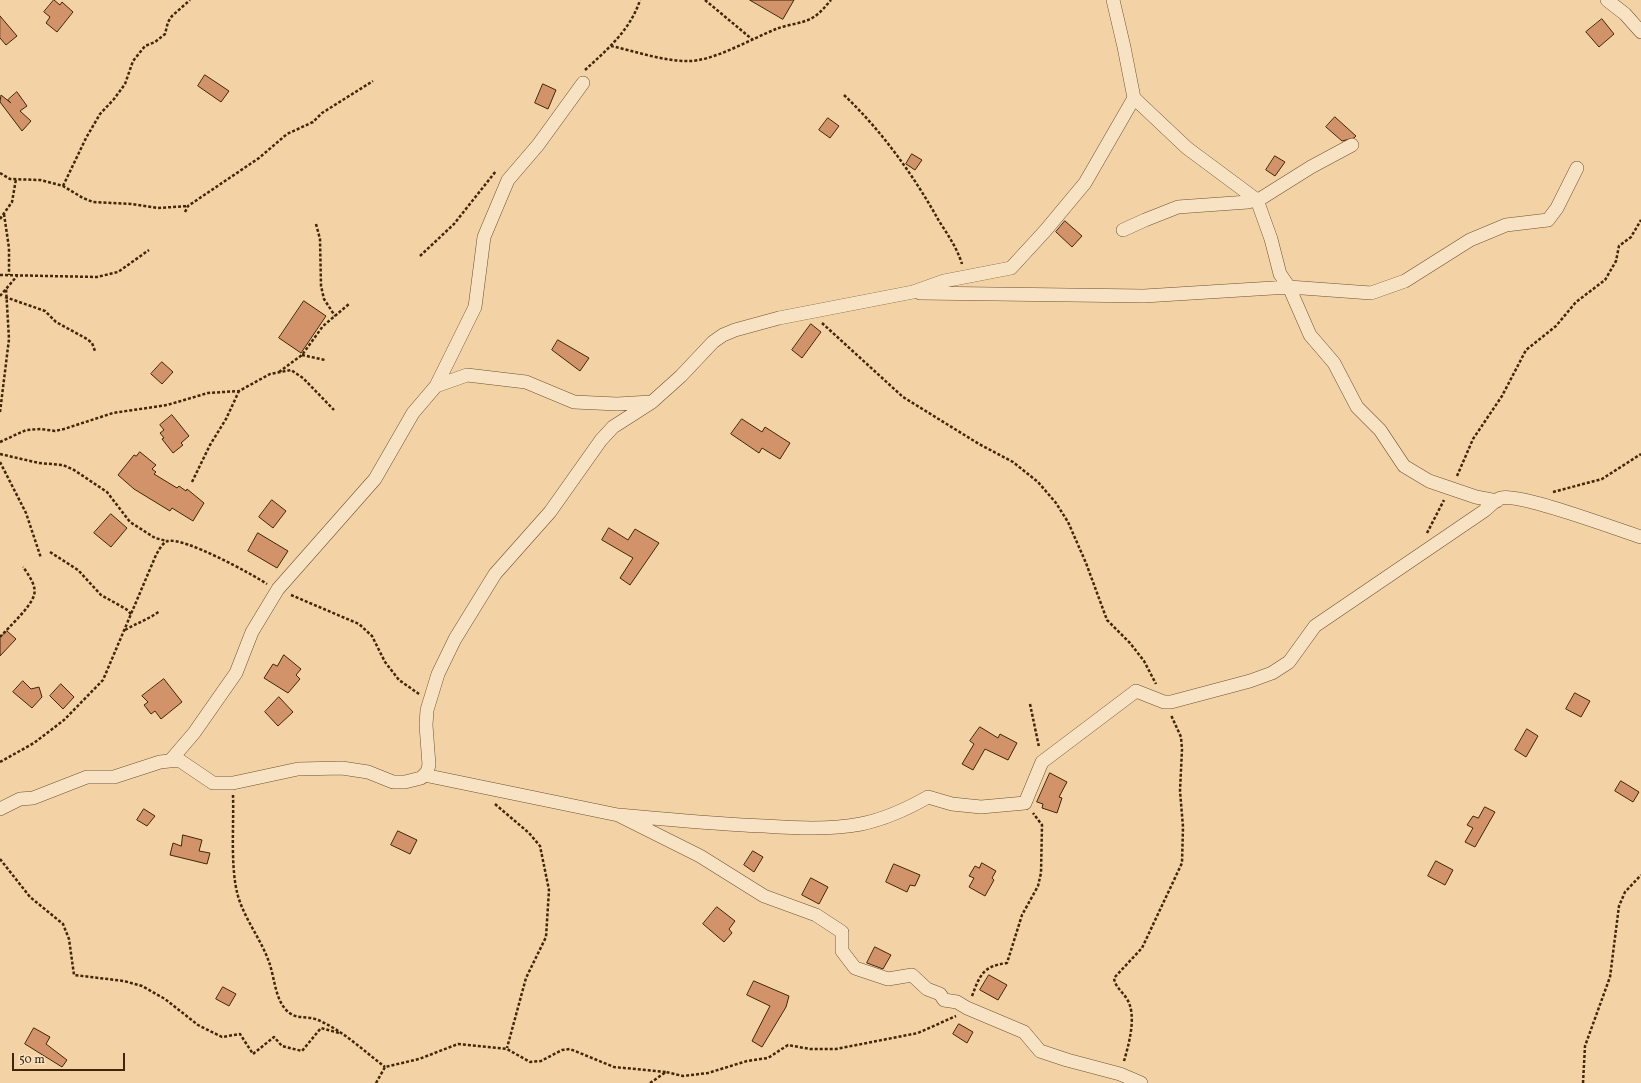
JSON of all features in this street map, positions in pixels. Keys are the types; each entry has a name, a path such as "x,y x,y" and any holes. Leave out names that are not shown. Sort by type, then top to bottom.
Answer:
{"street":[{"path":"1113,0 1134,98 1187,148 1257,200 1271,240 1280,274 1289,288 1310,335 1334,363 1357,406 1380,430 1404,466 1429,480 1476,497 1497,501"},
{"path":"1607,0 1625,14 1641,32"},
{"path":"170,761 194,733 236,673 252,632 278,589 375,479 413,413 436,386 475,307 484,238 508,180 538,145 583,82"},
{"path":"0,809 20,799 33,798 87,777 114,777 160,762 179,760 213,783 233,783 298,769 342,768 368,772 392,782 413,782 424,775 429,765 426,725 429,702 438,674 455,639 495,574 550,512 601,440 613,427 652,402 723,335 735,330 810,312 913,292 944,281 1011,268 1036,242 1085,183 1134,98"},
{"path":"1124,230 1178,207 1257,200 1270,194 1311,167 1352,145"},
{"path":"913,292 1144,296 1289,288 1371,293 1405,281 1470,240 1506,226 1548,220 1557,208 1576,168"},
{"path":"436,386 467,375 526,382 574,402 617,404 652,402"},
{"path":"424,775 618,815 716,824 786,827 840,827 861,824 903,811 928,797 952,804 981,807 1025,803 1042,762 1136,691 1164,702 1171,702 1250,681 1272,673 1289,662 1315,626 1502,498 1513,498 1535,503 1641,537"},
{"path":"618,815 700,856 764,896 816,915 842,932 842,951 855,968 888,979 912,975 927,989 940,994 944,1000 957,1002 967,1008 1024,1032 1040,1051 1120,1074 1141,1083"}],"path":[{"path":"63,186 86,138 100,114 125,84 133,61 145,46 155,42 165,34 168,22 172,16 190,0"},
{"path":"705,0 753,40"},
{"path":"611,46 687,61 704,59 779,28 808,20 820,13 831,0"},
{"path":"184,212 188,206 260,158 287,134 313,122 322,114 373,81"},
{"path":"844,95 874,126 924,195 958,252 965,278"},
{"path":"0,173 10,180 40,180 63,186 93,202 132,204 158,208 188,206"},
{"path":"0,218 12,202 16,179"},
{"path":"4,214 9,248 9,275"},
{"path":"1416,557 1463,466 1474,439 1502,396 1526,350 1556,326 1576,302 1605,280 1616,261 1619,246 1631,237 1641,220"},
{"path":"316,224 320,239 321,286 324,299 335,316"},
{"path":"0,274 17,276 97,277 118,272 149,250"},
{"path":"0,296 17,276"},
{"path":"0,412 9,339 5,297 6,288"},
{"path":"5,297 44,311 56,322 87,339 92,343 95,351"},
{"path":"278,372 302,355 323,326 349,304"},
{"path":"810,312 903,397 978,444 1013,462 1038,482 1056,503 1068,522 1086,563 1107,620 1130,643 1144,661 1176,723 1181,737 1182,749 1180,791 1183,827 1182,863 1153,928 1142,948 1114,978 1115,983 1127,999 1132,1010 1132,1023 1120,1074"},
{"path":"302,355 325,360"},
{"path":"0,442 26,430 41,428 55,431 113,413 167,405 208,393 239,390 270,374 290,370 303,378 334,410"},
{"path":"192,482 210,445 226,419 239,390"},
{"path":"0,454 39,463 63,465 74,470 107,492 130,522 155,538 176,542 203,551 250,573 278,589 359,624 372,636 385,662 399,680 429,702"},
{"path":"1548,493 1602,479 1641,454"},
{"path":"0,462 26,513 41,558"},
{"path":"0,762 34,743 64,720 103,680 132,615 156,555 161,546 168,541"},
{"path":"50,552 78,570 101,595 126,609 132,615"},
{"path":"0,636 29,604 34,595 33,584 23,567"},
{"path":"125,630 136,623 149,619 160,611"},
{"path":"1030,704 1042,762"},
{"path":"233,783 235,878 238,896 267,956 278,995 283,1006 291,1014 318,1020 339,1033 385,1067"},
{"path":"476,786 529,833 540,846 549,890 546,937 526,978 506,1049"},
{"path":"376,1083 385,1067 419,1059 458,1044 506,1049 530,1062 541,1061 562,1050 570,1049 614,1067 666,1072 683,1076 708,1073 747,1061 768,1058 788,1045 810,1049 836,1049 918,1033 957,1016 967,1008 979,977 994,964 1007,963 1022,915 1038,886 1043,855 1042,824 1025,803"},
{"path":"0,859 30,897 63,924 69,939 74,975 124,981 142,986 165,999 198,1025 222,1036 240,1034 253,1054 274,1037 282,1046 302,1051 321,1028 339,1033"},
{"path":"1583,1083 1585,1046 1610,977 1619,906 1625,892 1641,875"},
{"path":"650,1083 666,1072"}],"building":[{"path":"54,0 60,5 62,2 73,12 57,32 46,23 50,17 44,12"},
{"path":"750,0 794,0 783,19"},
{"path":"0,16 17,36 6,45 0,38"},
{"path":"1602,19 1614,34 1599,47 1586,32"},
{"path":"205,75 229,91 221,102 198,86"},
{"path":"543,84 556,90 548,109 535,103"},
{"path":"17,92 27,106 20,111 31,121 22,131 0,102 1,95 11,103 8,100"},
{"path":"1335,117 1356,136 1354,138 1342,141 1326,127"},
{"path":"828,118 839,126 830,138 819,130"},
{"path":"912,154 922,160 915,170 906,164"},
{"path":"1275,156 1285,162 1275,176 1266,170"},
{"path":"1065,221 1082,236 1072,247 1056,232"},
{"path":"304,301 326,316 301,353 279,338"},
{"path":"811,324 821,332 802,358 792,350"},
{"path":"558,340 589,358 580,371 552,350"},
{"path":"162,362 173,372 162,384 151,374"},
{"path":"172,415 189,436 181,443 183,445 173,453 162,439 164,438 160,433 164,430 160,425"},
{"path":"742,419 762,432 765,427 790,443 780,459 762,448 759,453 731,434"},
{"path":"140,452 156,465 152,469 156,472 154,474 177,488 179,486 186,491 187,489 204,503 193,521 172,508 170,511 134,489 118,475 134,455 136,456"},
{"path":"272,500 286,511 273,528 259,517"},
{"path":"111,514 127,528 111,547 94,533"},
{"path":"609,528 628,540 635,529 659,543 630,585 620,578 633,558 602,540"},
{"path":"258,533 288,551 277,568 248,551"},
{"path":"7,631 16,639 0,656 0,638"},
{"path":"284,655 301,669 296,675 300,679 288,693 264,678 273,664 277,666"},
{"path":"164,679 182,702 161,719 155,711 151,714 144,705 148,702 142,696"},
{"path":"23,681 31,689 39,687 42,697 32,708 13,692"},
{"path":"61,684 74,697 63,709 50,696"},
{"path":"1575,693 1590,701 1581,717 1566,709"},
{"path":"279,697 293,712 278,726 265,712"},
{"path":"980,727 998,738 1000,734 1017,743 1008,760 985,749 973,770 962,764 974,744 970,741"},
{"path":"1527,729 1538,736 1526,757 1515,750"},
{"path":"1050,773 1067,782 1059,797 1062,798 1057,813 1042,808 1043,804 1037,802"},
{"path":"1621,781 1639,792 1633,802 1615,791"},
{"path":"1485,807 1495,812 1475,847 1465,842 1473,828 1467,825 1473,816 1478,818"},
{"path":"144,809 155,816 147,826 137,820"},
{"path":"398,831 417,840 410,854 391,845"},
{"path":"183,835 202,840 199,851 210,853 207,864 170,855 173,843 181,846"},
{"path":"753,851 763,857 754,872 744,865"},
{"path":"1436,861 1453,870 1445,885 1428,876"},
{"path":"982,863 996,871 992,878 994,880 985,896 969,887 974,878 969,876 975,866 979,868"},
{"path":"894,864 920,875 915,886 910,885 907,892 886,882"},
{"path":"811,878 828,887 819,904 802,895"},
{"path":"717,907 735,921 729,929 732,933 724,942 703,924"},
{"path":"875,947 891,955 883,969 867,963"},
{"path":"989,975 1007,985 998,1000 980,990"},
{"path":"754,981 789,996 786,1007 762,1047 752,1041 770,1006 747,995"},
{"path":"223,987 236,994 229,1006 216,999"},
{"path":"959,1024 973,1032 967,1043 953,1034"},
{"path":"34,1028 50,1037 46,1044 67,1060 62,1067 25,1044"}]}
